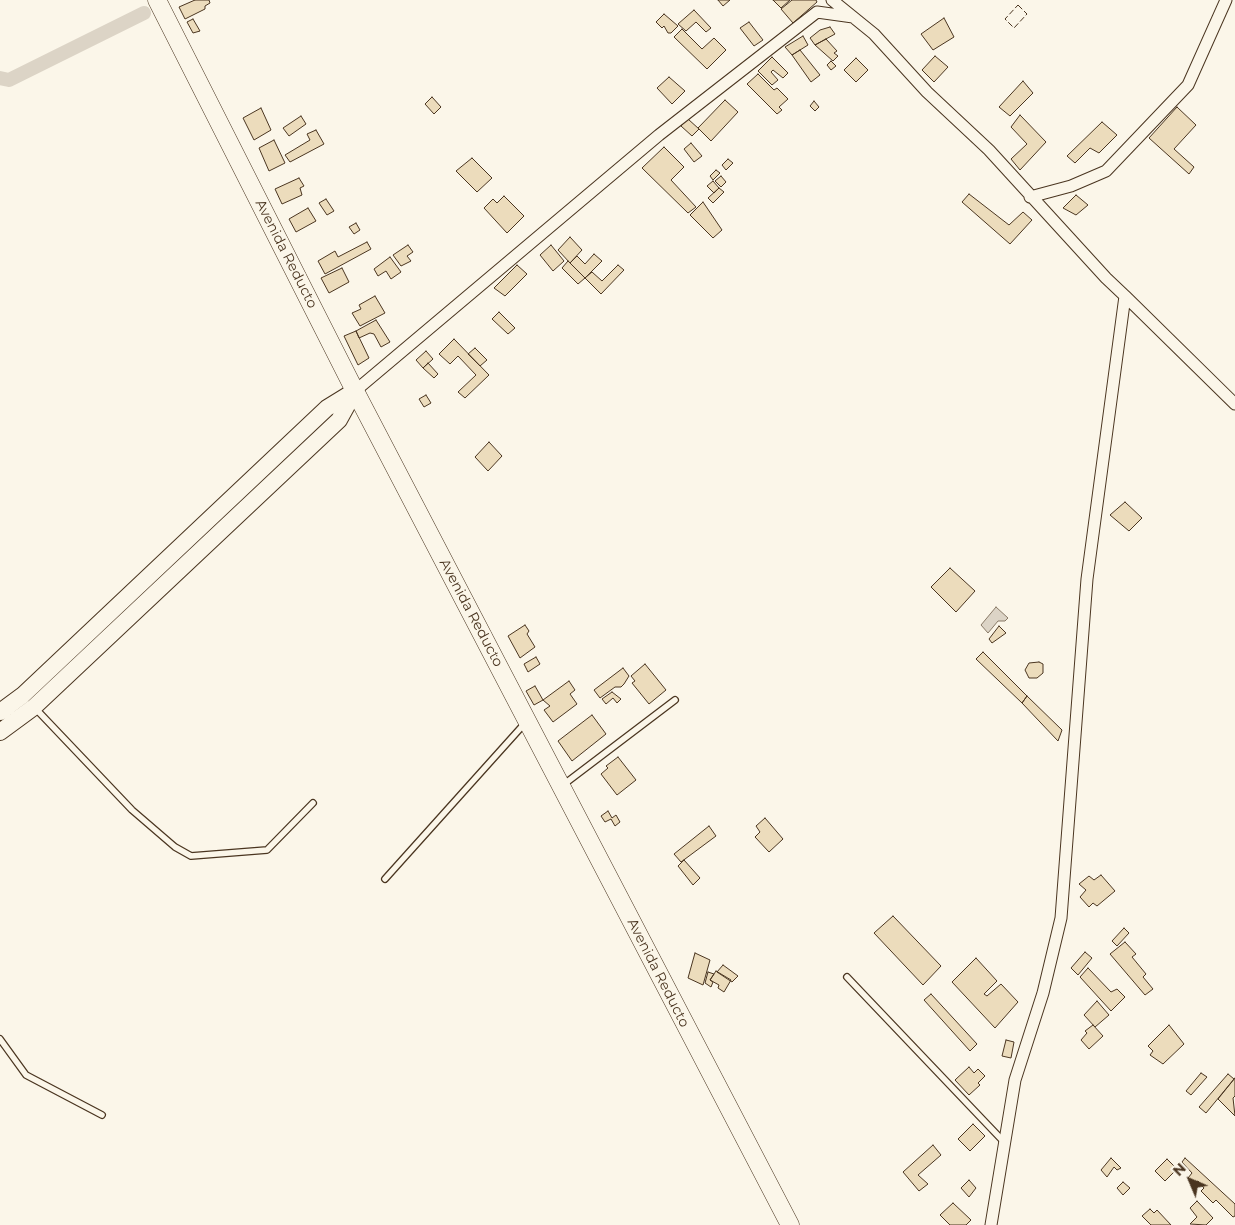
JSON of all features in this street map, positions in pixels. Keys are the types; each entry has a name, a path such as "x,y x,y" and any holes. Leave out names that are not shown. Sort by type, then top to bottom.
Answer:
{"main road":[{"name":"Avenida Reducto","path":"157,0 355,391 790,1225"}],"street":[{"path":"832,0 874,34 927,92 989,150 1030,197 1125,296 1235,404"},
{"path":"1030,197 1071,186 1106,171 1188,85 1226,0"},
{"path":"0,732 28,701 152,583 339,420 355,391 659,135 816,12 853,17"},
{"path":"991,1225 1015,1080 1043,993 1061,918 1087,579 1110,420 1125,296"},
{"path":"0,712 28,701"}],"lane":[{"path":"561,786 676,700"},
{"path":"28,701 132,810 175,847 191,856 267,850 314,803"},
{"path":"385,879 527,720"},
{"path":"847,977 1005,1143"},
{"path":"0,1039 26,1075 102,1115"}],"shaded area":[{"path":"996,607 1008,618 1005,621 998,621 988,633 981,625"}],"building":[{"path":"195,0 209,0 210,3 205,6 205,9 185,19 179,7"},
{"path":"718,0 730,0 723,6"},
{"path":"773,0 790,0 781,8"},
{"path":"792,0 816,0 817,2 793,23 781,9"},
{"path":"694,10 711,28 706,32 696,22 686,31 678,24"},
{"path":"664,14 678,26 671,33 668,33 664,26 662,28 656,22"},
{"path":"944,18 954,37 933,50 921,34"},
{"path":"193,19 200,31 193,33 187,22"},
{"path":"749,22 763,40 754,46 740,28"},
{"path":"830,27 835,34 815,45 810,38 820,30"},
{"path":"682,29 702,49 714,38 726,50 707,69 674,37"},
{"path":"803,36 808,45 792,55 785,47"},
{"path":"826,39 837,51 834,53 838,56 833,61 815,45"},
{"path":"800,50 820,75 811,82 792,55"},
{"path":"935,56 948,67 934,82 922,70"},
{"path":"772,57 788,73 783,78 773,70 771,72 778,80 772,85 758,71"},
{"path":"856,58 868,70 856,82 844,70"},
{"path":"831,61 836,66 831,70 827,65"},
{"path":"758,74 774,90 777,88 788,99 779,107 782,110 777,114 747,84"},
{"path":"669,77 685,91 672,104 657,88"},
{"path":"1023,81 1033,93 1010,116 999,107"},
{"path":"432,97 441,107 434,114 425,104"},
{"path":"725,100 738,112 711,141 698,128"},
{"path":"814,101 819,107 815,111 810,106"},
{"path":"1177,107 1196,125 1174,149 1194,167 1189,174 1149,138"},
{"path":"261,108 271,130 254,140 243,118"},
{"path":"1020,115 1046,142 1020,170 1011,159 1027,144 1011,127"},
{"path":"301,116 306,124 289,136 283,128"},
{"path":"688,119 699,129 692,136 681,126"},
{"path":"1102,122 1117,135 1099,153 1090,148 1075,163 1067,156"},
{"path":"316,130 324,144 290,162 285,155 310,140 307,134"},
{"path":"274,140 285,163 269,171 259,148"},
{"path":"691,143 702,156 694,162 684,149"},
{"path":"664,147 684,167 671,180 696,207 688,213 642,168"},
{"path":"472,158 492,178 477,192 456,171"},
{"path":"728,159 733,163 726,170 722,165"},
{"path":"716,170 720,173 713,180 710,176"},
{"path":"721,176 726,182 721,187 715,181"},
{"path":"299,178 304,186 300,188 302,195 282,204 275,189"},
{"path":"713,181 719,188 714,193 707,186"},
{"path":"719,188 724,192 713,203 708,198"},
{"path":"969,194 1009,225 1023,212 1032,220 1010,244 962,202"},
{"path":"1076,195 1088,205 1076,215 1063,208"},
{"path":"504,196 524,216 507,233 484,208 493,199 497,203"},
{"path":"326,199 334,211 327,215 319,203"},
{"path":"703,202 722,230 713,238 690,215"},
{"path":"308,208 316,221 296,232 289,219"},
{"path":"356,223 360,230 354,234 349,227"},
{"path":"570,237 582,250 570,263 558,250"},
{"path":"367,242 371,249 325,274 318,261 335,251 338,257"},
{"path":"408,245 413,252 407,256 411,261 401,266 393,255"},
{"path":"551,245 564,261 553,271 540,255"},
{"path":"594,254 602,261 585,278 570,263 577,256 585,264"},
{"path":"390,257 401,272 391,279 386,271 378,276 374,269"},
{"path":"568,261 585,278 578,284 562,268"},
{"path":"517,265 527,274 505,296 494,288"},
{"path":"618,265 624,270 601,294 585,278 592,272 602,281"},
{"path":"342,268 349,282 329,293 321,278"},
{"path":"375,296 385,313 360,326 352,313 361,309 359,305"},
{"path":"499,312 515,328 508,334 492,319"},
{"path":"376,320 390,342 381,347 374,334 370,333 359,338 356,331"},
{"path":"356,331 369,358 358,365 344,336"},
{"path":"454,339 489,375 465,398 458,392 476,375 458,356 450,364 439,354"},
{"path":"475,348 487,360 480,366 468,354"},
{"path":"426,351 433,359 423,368 416,360"},
{"path":"428,363 438,374 434,378 423,368"},
{"path":"426,395 431,403 424,407 419,399"},
{"path":"489,442 502,456 488,471 475,457"},
{"path":"1125,502 1142,518 1129,531 1110,515"},
{"path":"950,568 975,591 956,612 931,587"},
{"path":"525,625 529,631 527,634 535,647 520,658 508,636"},
{"path":"999,626 1006,633 992,643 989,639"},
{"path":"983,652 1027,696 1022,703 976,659"},
{"path":"536,657 540,664 528,672 524,664"},
{"path":"1039,662 1043,664 1043,673 1037,678 1029,678 1025,670 1029,663"},
{"path":"645,664 666,690 649,704 632,683 635,681 631,676"},
{"path":"623,668 629,676 624,684 621,687 615,687 600,698 594,690"},
{"path":"569,681 575,690 570,694 577,704 553,722 544,710 550,706 543,700"},
{"path":"535,686 543,700 534,705 526,691"},
{"path":"612,692 621,699 617,703 613,698 606,704 602,699"},
{"path":"1027,696 1062,730 1058,741 1022,703"},
{"path":"592,715 606,734 572,761 558,741"},
{"path":"618,757 636,780 617,795 601,774 608,768 606,766"},
{"path":"608,811 612,818 616,815 620,822 615,826 611,819 605,822 601,816"},
{"path":"765,818 783,839 769,852 755,837 760,832 756,826"},
{"path":"709,826 716,836 681,862 674,854"},
{"path":"684,860 700,878 693,885 678,866"},
{"path":"1101,875 1115,891 1097,906 1093,903 1089,907 1080,897 1086,890 1079,884 1089,876 1094,880"},
{"path":"893,916 941,966 923,985 874,933"},
{"path":"1124,928 1129,933 1117,946 1112,941"},
{"path":"1125,942 1136,954 1132,957 1146,974 1143,977 1153,989 1145,995 1110,954"},
{"path":"1085,952 1092,958 1078,975 1071,968"},
{"path":"695,953 710,960 703,985 688,978"},
{"path":"976,958 997,981 984,994 987,996 1001,984 1018,1002 995,1028 952,982"},
{"path":"723,965 738,976 732,982 717,972"},
{"path":"1088,968 1111,992 1117,989 1125,997 1111,1011 1080,977"},
{"path":"716,971 731,980 724,992 718,988 719,985 710,980"},
{"path":"708,972 714,974 710,980 713,982 711,987 705,983"},
{"path":"931,994 977,1044 970,1051 924,1000"},
{"path":"1097,1001 1109,1015 1095,1027 1084,1015"},
{"path":"1093,1025 1103,1036 1089,1049 1081,1040 1087,1033 1085,1031"},
{"path":"1169,1025 1184,1044 1163,1064 1150,1055 1153,1051 1148,1046"},
{"path":"1006,1040 1014,1042 1011,1058 1002,1056"},
{"path":"969,1067 974,1073 978,1069 985,1076 978,1083 980,1085 969,1095 955,1080"},
{"path":"1201,1073 1207,1077 1191,1095 1186,1091"},
{"path":"1228,1074 1234,1079 1206,1113 1199,1107"},
{"path":"1235,1078 1235,1096 1233,1098 1235,1116 1218,1099"},
{"path":"973,1124 985,1136 970,1151 958,1139"},
{"path":"933,1145 941,1155 918,1175 928,1184 919,1191 903,1172"},
{"path":"1111,1158 1121,1168 1117,1170 1114,1167 1107,1177 1101,1170"},
{"path":"1185,1158 1235,1204 1235,1216 1233,1217 1216,1200 1213,1203 1201,1191 1204,1188 1198,1181 1194,1184 1188,1178 1192,1173 1182,1162"},
{"path":"1167,1159 1177,1169 1165,1181 1155,1171"},
{"path":"969,1180 976,1188 969,1197 961,1188"},
{"path":"1123,1182 1130,1188 1123,1195 1117,1188"},
{"path":"1197,1201 1213,1218 1206,1225 1190,1224 1197,1217 1190,1208"},
{"path":"953,1203 971,1220 966,1225 950,1225 940,1215"},
{"path":"1150,1209 1154,1213 1157,1210 1171,1225 1151,1225 1142,1216"}],"waterway":[{"path":"0,78 9,80 144,13"}],"fence":[{"path":"1018,5 1027,14 1014,28 1005,19 1018,5"}]}
